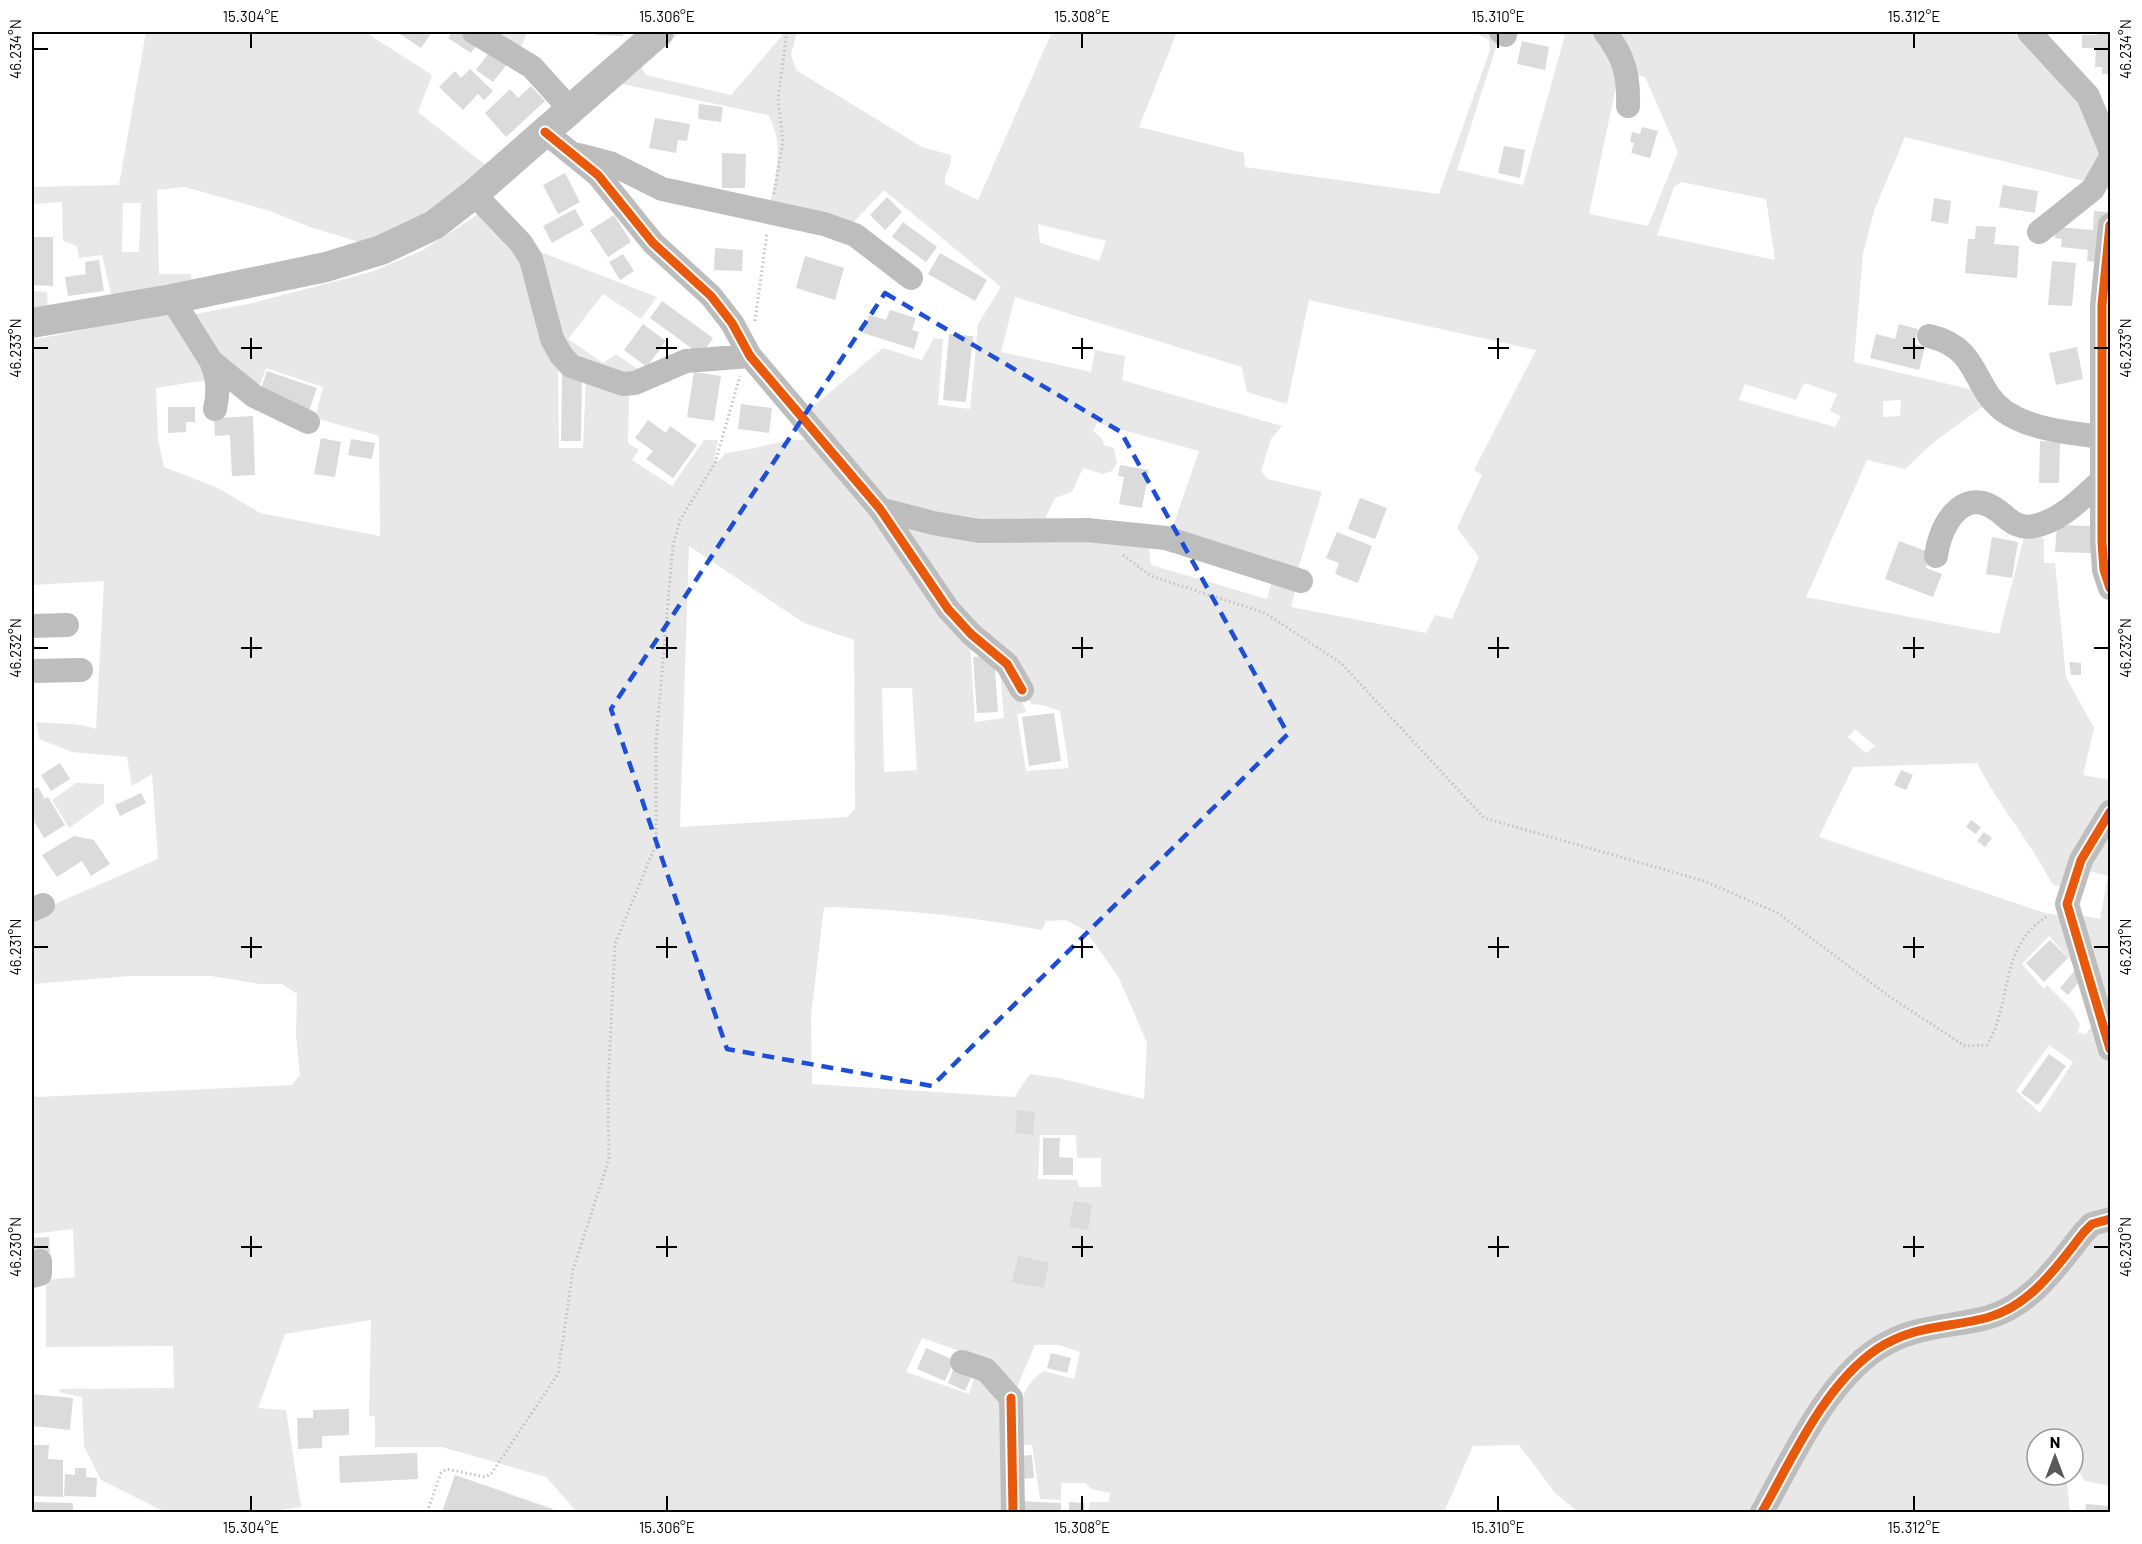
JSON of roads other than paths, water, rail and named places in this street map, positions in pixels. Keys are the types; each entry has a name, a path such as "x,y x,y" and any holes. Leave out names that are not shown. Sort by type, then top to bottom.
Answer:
{"main road":[{"path":"32,323 172,299 326,267 381,250 434,225 474,194 659,32"}],"street":[{"path":"474,32 532,67 570,109"},
{"path":"1605,32 1626,63 1629,79 1628,105"},
{"path":"2029,32 2088,96 2110,149"},
{"path":"545,132 598,175 653,243 711,296 732,323 750,357 880,509 948,609 972,634 1007,664 1022,690"},
{"path":"568,152 610,163 662,189 824,224 855,235 911,278"},
{"path":"2039,232 2093,189 2110,159"},
{"path":"474,194 521,243 531,259 552,339 561,355 571,366 623,384 635,383 686,361 750,357"},
{"path":"2110,225 2102,305 2106,438 2102,480 2102,542 2104,570 2110,588"},
{"path":"172,299 211,361 217,376 218,392 215,409"},
{"path":"1929,336 1945,340 1968,358 1994,402 2006,412 2066,433 2106,438"},
{"path":"211,361 254,396 308,422"},
{"path":"1936,556 1938,537 1945,523 1958,510 1971,503 1984,504 1995,509 2015,525 2034,526 2063,513 2102,480"},
{"path":"880,509 933,523 979,531 1087,530 1166,538 1301,580"},
{"path":"32,626 67,625"},
{"path":"32,671 81,670"},
{"path":"2110,812 2081,860 2067,904 2110,1049"},
{"path":"1762,1512 1818,1414 1853,1369 1876,1350 1914,1330 1986,1318 2011,1307 2035,1292 2092,1224 2110,1219"},
{"path":"962,1362 986,1370 1011,1398 1013,1512"}]}
